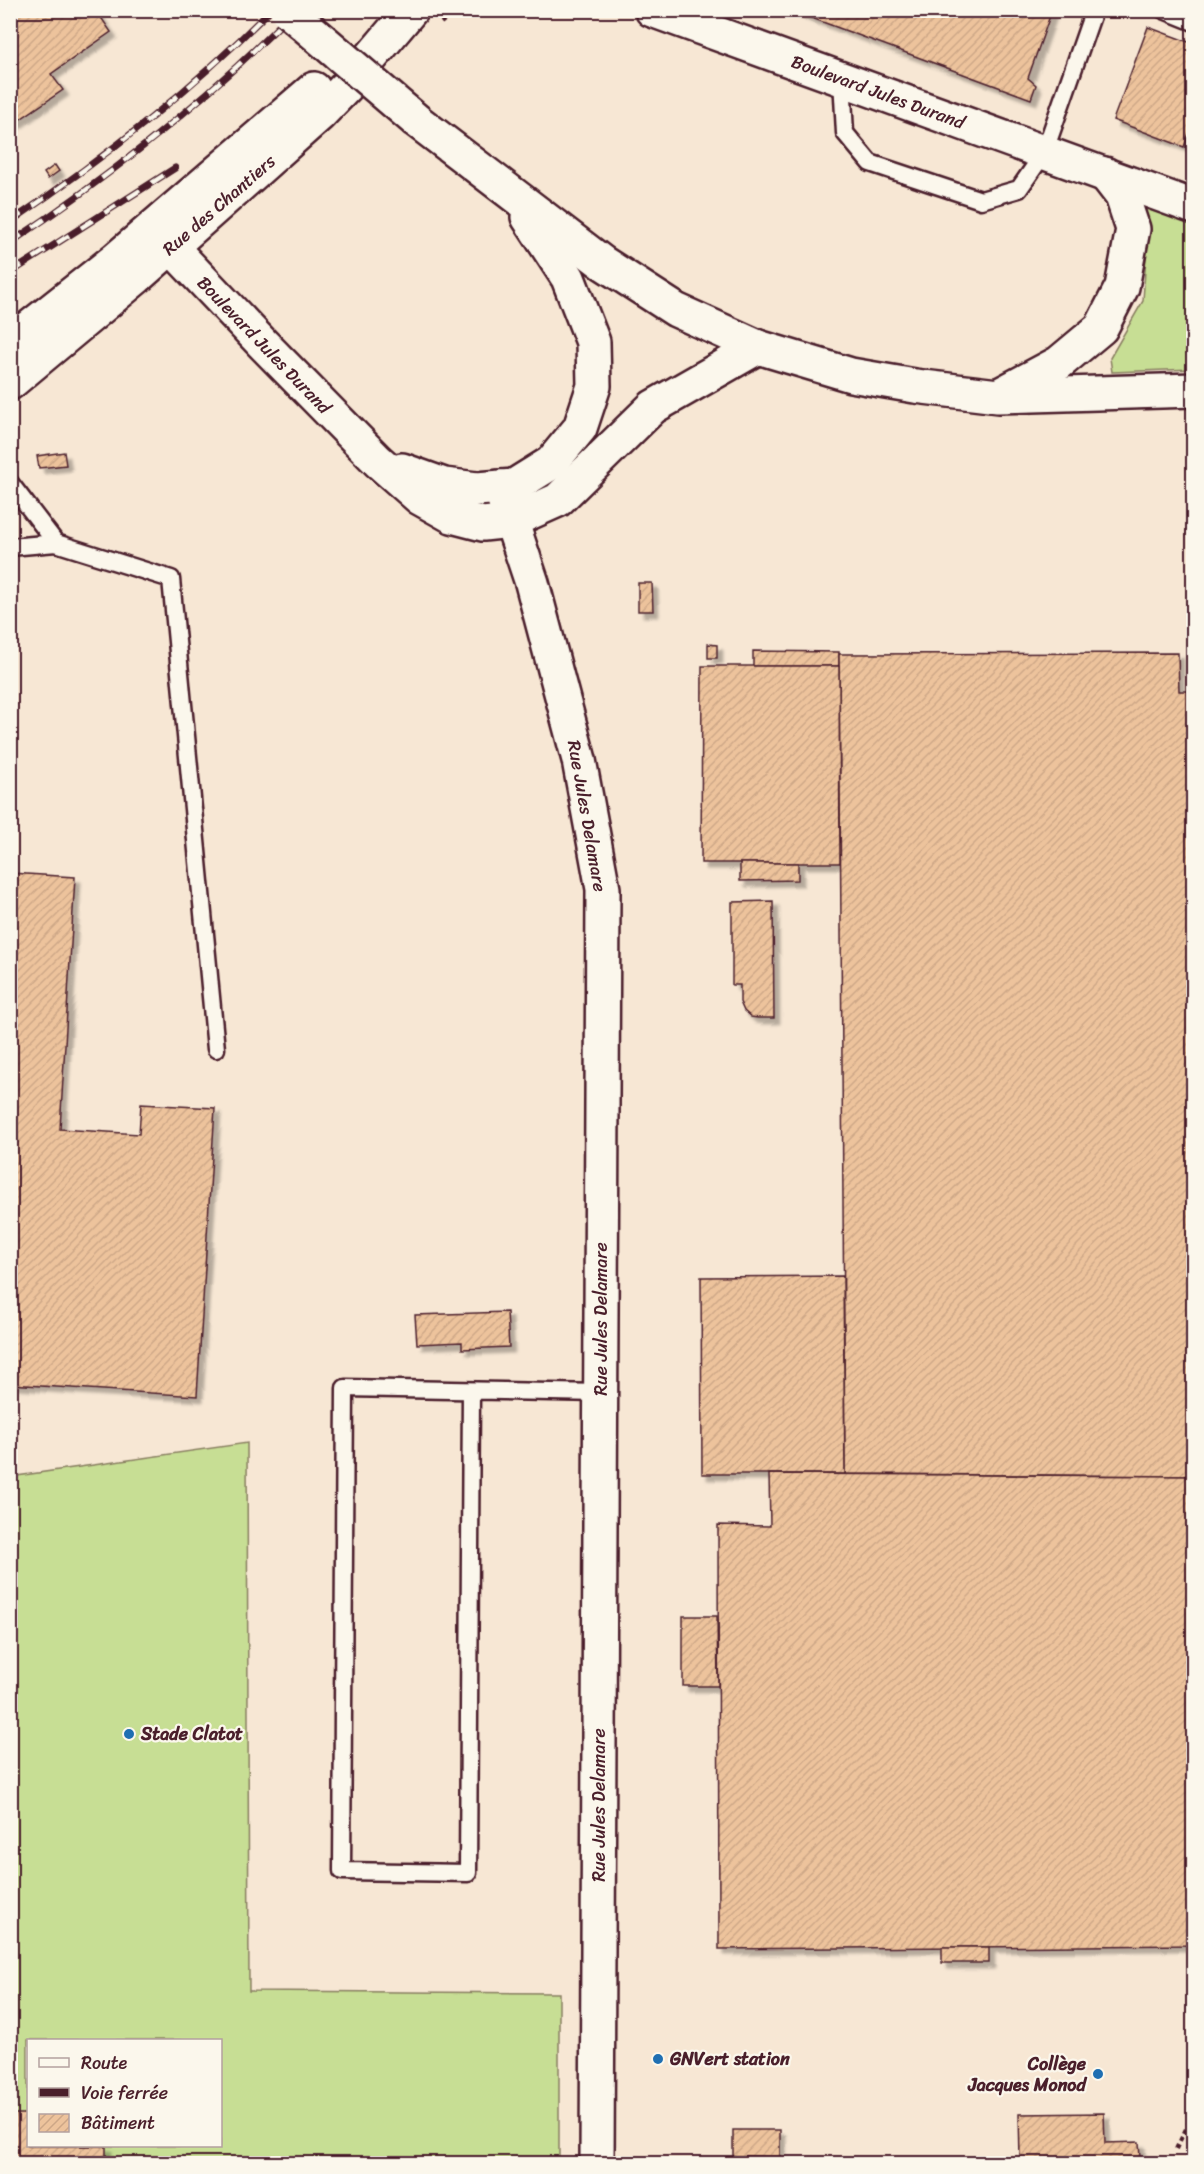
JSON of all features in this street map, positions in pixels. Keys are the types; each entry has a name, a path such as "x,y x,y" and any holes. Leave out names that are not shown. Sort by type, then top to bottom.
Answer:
{"street":[{"name":"Boulevard Jules Durand","path":"287,10 417,121 603,264 676,310 758,347 851,375 915,386 998,396 1194,390"},
{"name":"Rue des Chantiers","path":"10,383 340,64 382,10"},
{"name":"Rue des Chantiers","path":"10,343 161,238 319,115 346,87 411,10"},
{"name":"Boulevard Jules Durand","path":"652,10 1194,207"},
{"path":"998,396 1059,363 1101,328 1122,287 1133,229 1122,196 1105,174"},
{"name":"Boulevard Jules Durand","path":"378,461 444,485 477,489 514,486 551,463 580,428 594,386 593,342 568,278 516,196"},
{"name":"Boulevard Jules Durand","path":"161,238 378,461 420,498 452,516 483,524 511,521 558,500 653,407 758,347"},
{"name":"Rue Jules Delamare","path":"500,487 532,583 579,760 603,889 597,2163"}],"lane":[{"path":"842,79 845,133 870,163 981,200 1019,189 1044,153 1094,10"},
{"path":"1164,10 1194,22"},
{"path":"10,483 56,543"},
{"path":"10,547 56,543 171,579 216,1049"},
{"path":"471,1391 468,1873 342,1871 345,1388 600,1394"}],"path":[{"path":"1176,2150 1194,2112"}],"shaded area":[{"path":"11,11 1193,11 1193,2163 11,2164"}],"green space":[{"path":"1123,186 1193,213 1193,369 1112,372 1110,358 1143,301 1148,225"},
{"name":"Stade Clatot","path":"247,1443 249,1991 559,1993 559,2163 11,2163 10,1477"}],"building":[{"path":"10,10 96,10 111,32 51,74 63,90 10,126"},
{"path":"790,10 1052,10 1028,78 1036,85 1031,99"},
{"path":"1148,27 1194,44 1194,120 1184,147 1113,120"},
{"path":"55,165 59,171 48,179 44,173"},
{"path":"64,452 66,465 39,468 37,456"},
{"path":"638,583 652,583 653,611 638,611"},
{"path":"708,644 717,645 717,658 708,658"},
{"path":"753,651 839,652 839,666 753,666"},
{"path":"1178,653 1179,691 1194,691 1194,1476 845,1474 839,654"},
{"path":"702,666 839,666 840,863 701,863"},
{"path":"740,863 798,863 798,880 740,881"},
{"path":"10,873 75,877 60,1129 139,1134 141,1104 215,1108 197,1396 10,1384"},
{"path":"773,901 774,1018 751,1017 744,1011 740,1002 740,985 732,985 732,902"},
{"path":"843,1276 845,1474 702,1474 701,1277"},
{"path":"507,1312 509,1347 462,1349 462,1342 417,1344 415,1315"},
{"path":"769,1474 1194,1476 1194,1945 719,1949 718,1525 770,1526"},
{"path":"683,1616 717,1616 718,1686 683,1686"},
{"path":"942,1947 989,1947 989,1963 942,1963"},
{"path":"1104,2113 1105,2143 1139,2142 1140,2158 1147,2158 1147,2164 1022,2164 1019,2114"},
{"path":"10,2114 27,2114 27,2147 106,2147 106,2164 10,2164"},
{"path":"733,2130 780,2130 780,2157 733,2156"}],"railway":[{"path":"10,222 79,174 178,96 270,10"},
{"path":"10,243 122,163 158,134 229,74 295,10"},
{"path":"10,273 175,168"}],"place":[{"name":"Stade Clatot","path":"129,1734"},
{"name":"GNVert station","path":"658,2059"},
{"name":"Collège Jacques Monod","path":"1098,2074"}]}
